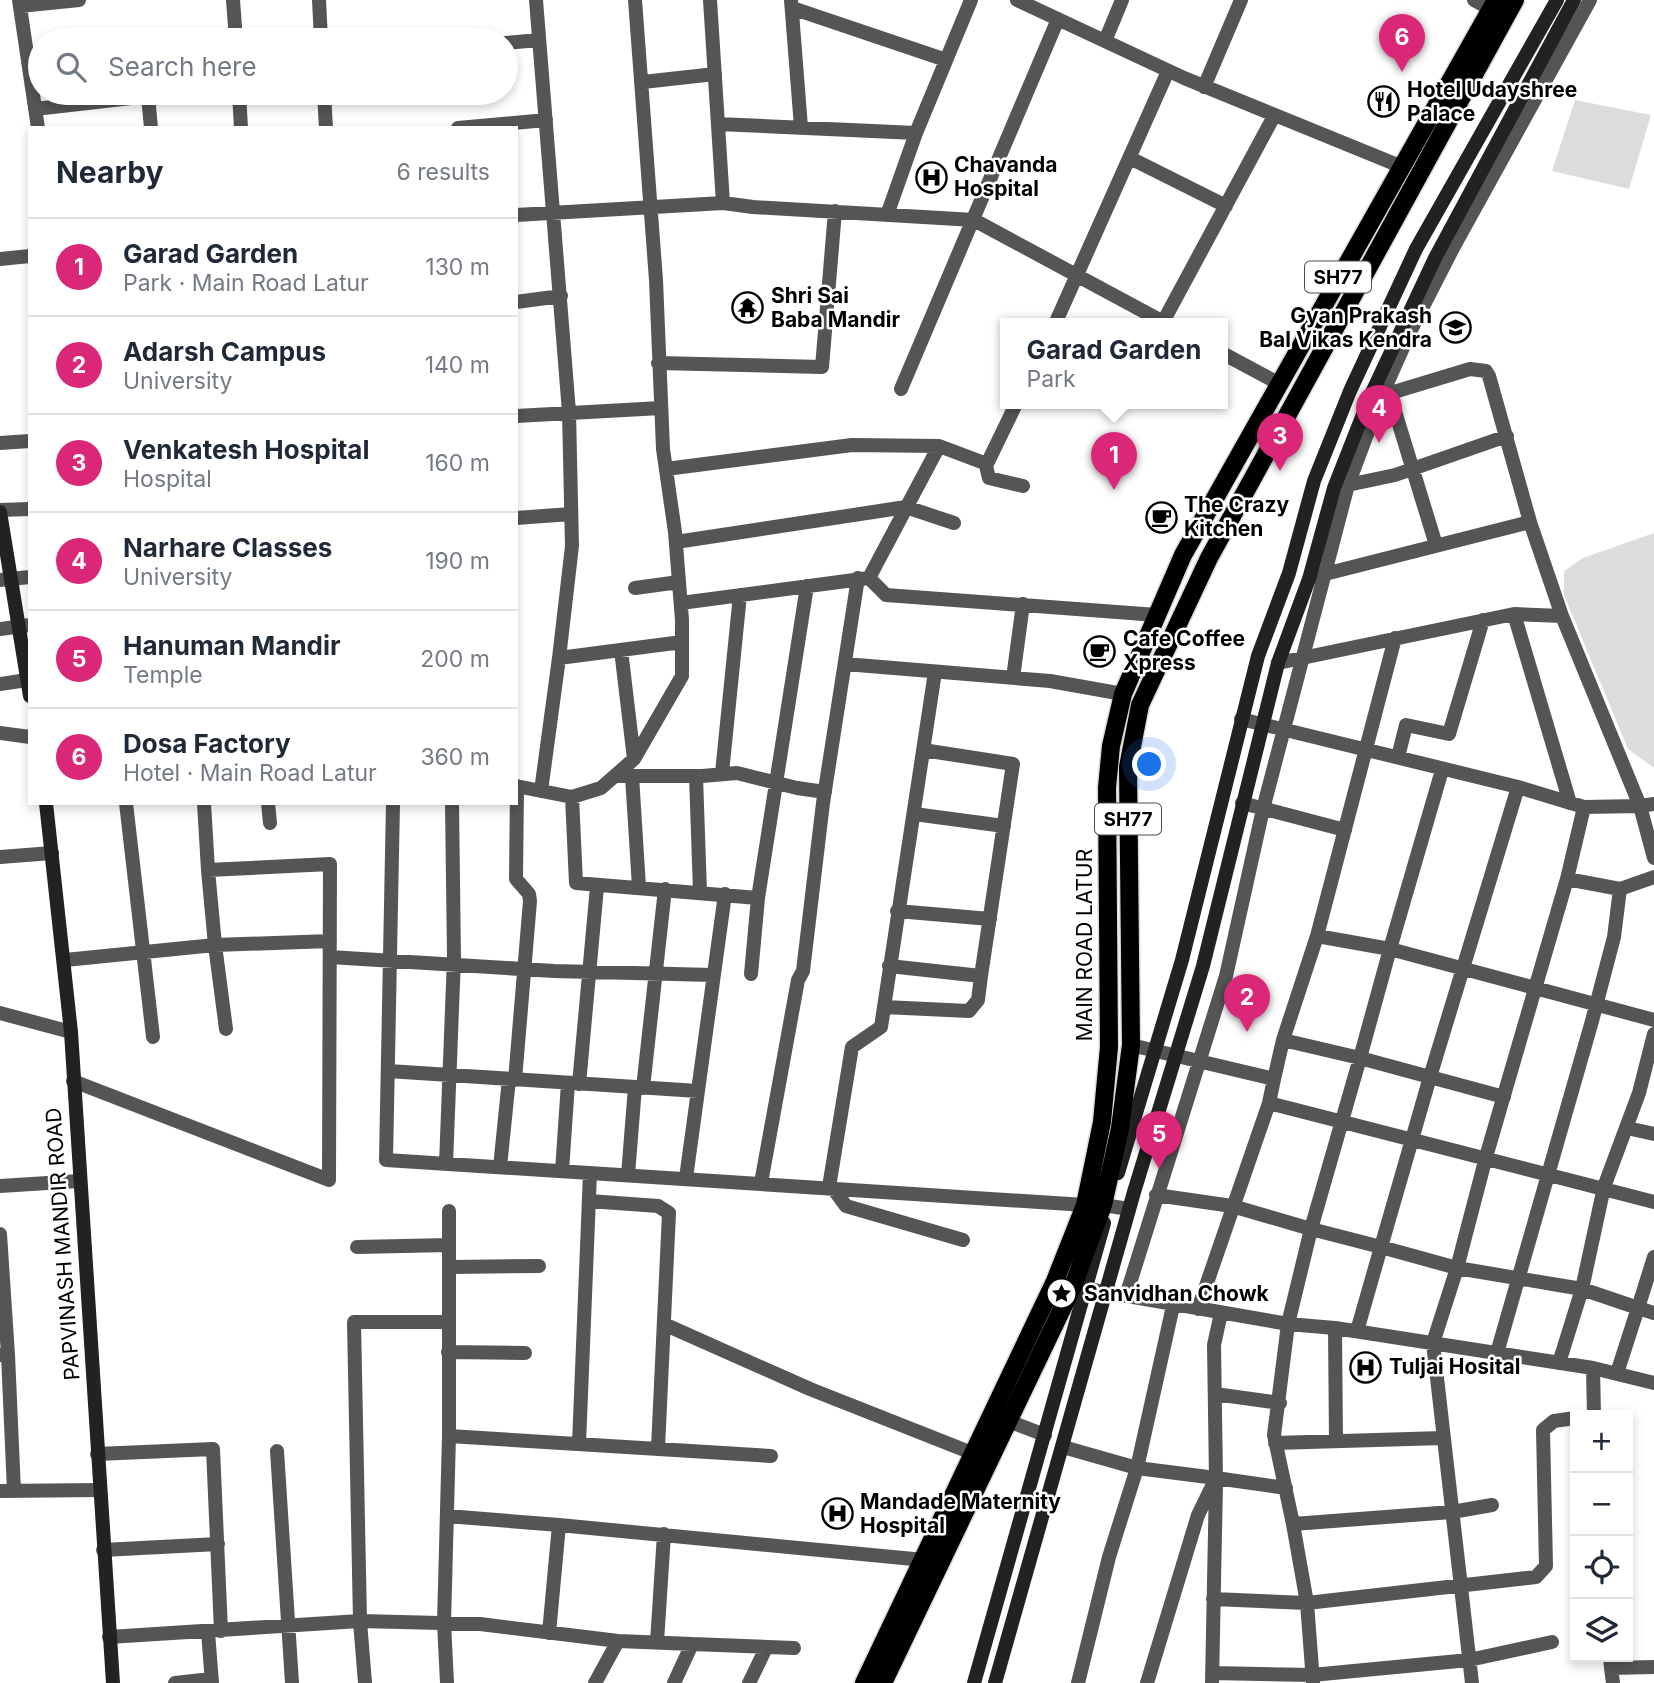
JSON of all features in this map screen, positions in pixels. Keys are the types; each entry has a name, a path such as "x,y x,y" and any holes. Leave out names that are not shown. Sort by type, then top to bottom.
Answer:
{"main road":[{"name":"MAIN ROAD LATUR","path":"883,1683 1008,1421 1079,1288 1106,1206 1120,1128 1130,1045 1128,767 1140,705 1209,558 1515,0"},
{"name":"MAIN ROAD LATUR","path":"864,1683 1055,1281 1085,1206 1102,1122 1109,1047 1107,788 1111,746 1123,694 1183,555 1400,166 1494,5"}],"street":[{"path":"28,60 20,3 79,0"},
{"path":"233,0 235,28"},
{"path":"319,0 320,28"},
{"path":"536,0 569,412 572,546 541,791"},
{"path":"518,786 572,797 601,788 634,759 682,676 681,603 661,408 656,280 635,0"},
{"path":"710,0 723,203"},
{"path":"887,215 916,133 971,0"},
{"path":"1017,0 1204,87 1400,166"},
{"path":"1105,41 1122,0"},
{"path":"1204,87 1241,0"},
{"path":"1474,0 1494,5"},
{"path":"1129,1209 1106,1206 1182,960 1241,719 1314,481 1350,391 1431,223 1557,0"},
{"path":"995,1683 1129,1209 1203,965 1278,663 1316,576 1341,487 1448,233 1574,0"},
{"path":"1380,397 1454,246 1590,0"},
{"path":"801,127 792,4 946,60"},
{"path":"901,389 1058,19"},
{"path":"518,42 539,40"},
{"path":"1058,318 1168,71"},
{"path":"643,82 715,74"},
{"path":"34,105 38,126"},
{"path":"35,109 70,105"},
{"path":"149,105 151,126"},
{"path":"240,105 242,126"},
{"path":"325,105 326,126"},
{"path":"1168,318 1274,116"},
{"path":"480,126 546,120"},
{"path":"718,124 916,133"},
{"path":"1130,158 1226,206"},
{"path":"518,215 723,203 974,220 1156,318"},
{"path":"658,363 822,367 835,211"},
{"path":"1431,223 1448,233"},
{"path":"0,259 28,256"},
{"path":"518,302 561,296"},
{"path":"1228,356 1278,383"},
{"path":"1380,397 1470,369 1486,371 1530,522 1562,616 1647,805 1654,858"},
{"path":"1380,397 1412,469 1436,545"},
{"path":"518,416 661,408"},
{"path":"1014,409 987,464 989,478 1023,486"},
{"path":"1341,487 1412,469 1507,436"},
{"path":"0,443 28,441"},
{"path":"666,469 852,445 939,446 987,464"},
{"path":"761,1183 798,979 803,971 825,792 845,664 864,578 939,446"},
{"path":"676,542 906,507 954,523"},
{"path":"28,509 0,511 6,579 24,626 28,685"},
{"path":"518,518 571,514"},
{"path":"1316,576 1530,522"},
{"path":"6,579 28,576"},
{"path":"1126,1296 1226,976 1263,809 1305,657 1316,576"},
{"path":"681,603 864,578 886,595 1157,615"},
{"path":"635,588 679,582"},
{"path":"751,974 758,898 807,586"},
{"path":"722,773 740,595"},
{"path":"1013,678 1023,604"},
{"path":"1278,663 1514,614 1562,616"},
{"path":"1472,1683 1433,1343 1457,1268 1486,1157 1567,879 1577,805 1514,614"},
{"path":"1398,757 1406,725 1449,734 1483,620"},
{"path":"0,629 24,626"},
{"path":"1198,1309 1269,1102 1283,1040 1317,936 1395,638"},
{"path":"559,658 682,642"},
{"path":"621,650 634,759"},
{"path":"845,664 1013,678 1123,694"},
{"path":"935,672 881,1027 852,1047 830,1187 846,1206 963,1240"},
{"path":"0,684 27,680"},
{"path":"1241,719 1398,757 1577,805 1647,805"},
{"path":"0,733 28,737"},
{"path":"884,1007 969,1011 978,1000 1013,764 923,750"},
{"path":"1313,1679 1307,1604 1275,1443 1288,1324 1340,1120 1442,770"},
{"path":"616,776 737,773 825,792"},
{"path":"632,776 639,887"},
{"path":"696,776 701,892"},
{"path":"1357,1331 1461,969 1518,788"},
{"path":"572,797 576,883 597,887 639,887 758,898"},
{"path":"1242,803 1345,830"},
{"name":"PAPVINASH MANDIR ROAD","path":"46,805 71,1032 113,1683"},
{"path":"126,805 153,1037"},
{"path":"204,805 215,945 226,1029"},
{"path":"268,805 270,823"},
{"path":"393,805 386,1160 830,1187 1085,1206"},
{"path":"446,1164 454,964 452,805"},
{"path":"500,1167 525,969 530,901 529,894 516,879 517,805"},
{"path":"914,814 1004,826"},
{"path":"0,856 52,853"},
{"path":"74,1081 329,1180 330,864 208,870"},
{"path":"1567,879 1620,889 1654,877"},
{"path":"562,1171 591,972 597,887"},
{"path":"628,1175 665,889"},
{"path":"1497,1353 1597,1005 1614,937 1620,889"},
{"path":"686,1178 725,894"},
{"path":"897,911 990,919"},
{"path":"1317,936 1390,950 1654,1020"},
{"path":"65,960 215,945 330,941"},
{"path":"330,957 525,969 713,975"},
{"path":"889,966 981,976"},
{"path":"0,1013 71,1032"},
{"path":"1559,1363 1582,1289 1604,1187 1627,1128 1654,1034"},
{"path":"1283,1040 1504,1097"},
{"path":"1130,1045 1274,1080"},
{"path":"388,1071 698,1091"},
{"path":"1269,1102 1654,1202"},
{"path":"1627,1128 1654,1134"},
{"path":"579,1444 590,1173"},
{"path":"0,1186 79,1181"},
{"path":"1156,1195 1232,1206 1457,1268 1582,1289 1654,1313"},
{"path":"589,1201 658,1206 669,1213 666,1325 658,1448"},
{"path":"447,1683 444,1623 449,1436 449,1211"},
{"path":"0,1234 7,1491 99,1490"},
{"path":"357,1247 449,1245"},
{"path":"1617,1373 1654,1257"},
{"path":"450,1267 539,1266"},
{"path":"1055,1281 1174,1306 1288,1324 1357,1331 1592,1368 1654,1383"},
{"path":"974,1683 1045,1435 1079,1288"},
{"path":"1078,1683 1108,1557 1137,1468 1174,1306"},
{"path":"1221,1313 1214,1345 1216,1478 1212,1678 1313,1679 1469,1660 1552,1642"},
{"path":"365,1683 360,1621 354,1322 448,1322"},
{"path":"666,1325 810,1389 972,1453"},
{"path":"1335,1328 1336,1441"},
{"path":"449,1352 525,1353"},
{"path":"1592,1368 1594,1410"},
{"path":"1215,1394 1280,1403"},
{"path":"1213,1599 1307,1604 1536,1577 1543,1572 1546,1557 1541,1439 1548,1425 1570,1419"},
{"path":"1008,1421 1045,1435"},
{"path":"449,1436 771,1456"},
{"path":"1275,1443 1443,1438"},
{"path":"1063,1447 1137,1468 1286,1489"},
{"path":"97,1454 213,1449 218,1544 212,1681 175,1683"},
{"path":"277,1451 292,1683"},
{"path":"1147,1683 1198,1515 1216,1478"},
{"path":"1293,1524 1452,1512 1492,1505"},
{"path":"447,1516 924,1560"},
{"path":"549,1633 559,1525"},
{"path":"657,1642 664,1534"},
{"path":"103,1550 218,1544"},
{"path":"108,1637 360,1621 480,1624 618,1641 793,1648"},
{"path":"595,1683 618,1641"},
{"path":"674,1683 692,1644"},
{"path":"749,1683 765,1648"},
{"path":"1611,1669 1654,1667"}],"shaded area":[{"path":"1575,100 1651,115 1629,189 1552,171"},
{"path":"1654,533 1654,768 1628,749 1564,595 1564,571 1583,558"}],"place":[{"name":"Dosa Factory","path":"1402,72"},
{"name":"Hotel Udayshree Palace","path":"1384,102"},
{"name":"Chavanda Hospital","path":"931,177"},
{"name":"Shri Sai Baba Mandir","path":"748,308"},
{"name":"Gyan Prakash Bal Vikas Kendra","path":"1455,328"},
{"name":"Narhare Classes","path":"1379,443"},
{"name":"Venkatesh Hospital","path":"1280,471"},
{"name":"Garad Garden","path":"1114,490"},
{"name":"The Crazy Kitchen","path":"1161,517"},
{"name":"Cafe Coffee Xpress","path":"1100,651"},
{"name":"Adarsh Campus","path":"1247,1032"},
{"name":"Hanuman Mandir","path":"1159,1169"},
{"name":"Sanvidhan Chowk","path":"1061,1294"},
{"name":"Tuljai Hosital","path":"1366,1367"},
{"name":"Mandade Maternity Hospital","path":"837,1514"}]}
